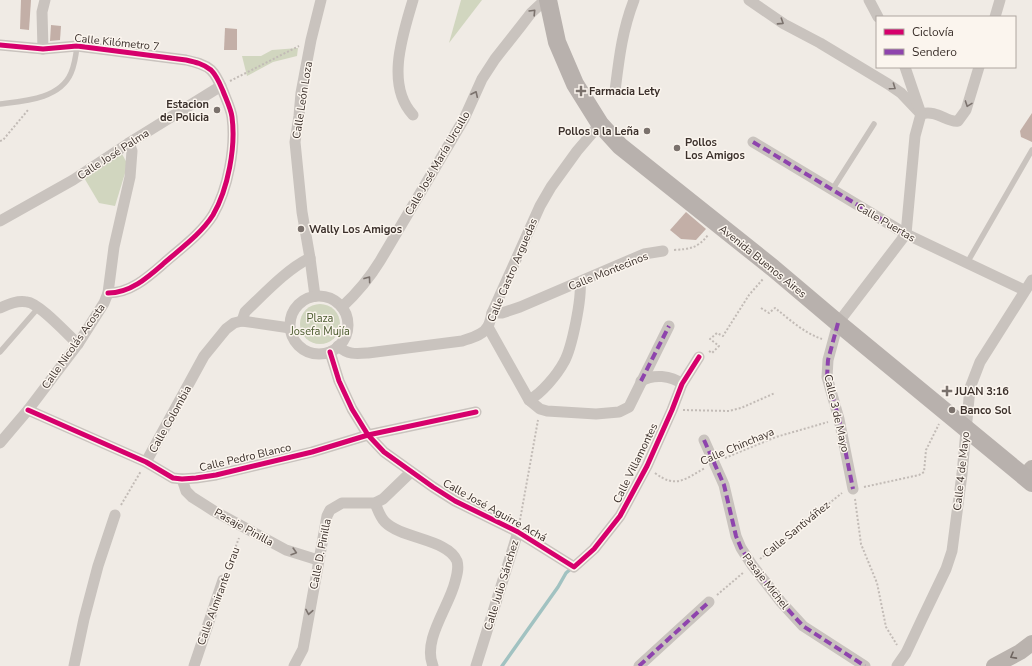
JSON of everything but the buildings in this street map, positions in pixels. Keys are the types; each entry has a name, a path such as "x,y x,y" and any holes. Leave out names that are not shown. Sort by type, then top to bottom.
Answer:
{"main road":[{"name":"Avenida Buenos Aires","path":"548,0 557,42 575,84 600,124 620,146 773,268 966,428 1029,476"},
{"path":"994,666 1020,652 1032,643"}],"street":[{"path":"43,49 42,12 45,0"},
{"name":"Calle León Loza","path":"315,296 302,212 295,142 311,40 321,0"},
{"path":"413,0 400,48 398,74 402,94 408,110 413,115"},
{"name":"Calle José María Urcullo","path":"342,307 358,292 380,261 464,119 485,74 531,13 545,0"},
{"path":"615,91 622,38 626,21 634,0"},
{"path":"748,0 784,24 820,43 888,84 901,93 921,114"},
{"path":"869,0 877,16"},
{"path":"995,16 1000,0"},
{"name":"Calle Kilómetro 7","path":"0,45 43,49 77,46 186,60 197,63 211,70 221,86 232,116 232,152 219,203 212,216 201,230 148,277 133,287 108,293"},
{"path":"905,68 921,114 915,136 906,234"},
{"path":"921,114 930,113 941,115 958,121 966,110 979,68"},
{"name":"Calle José Palma","path":"0,221 73,180 129,143 221,86"},
{"name":"Calle Castro Arguedas","path":"334,349 355,354 462,341 478,335 488,327 492,313 540,206 551,187 577,151 600,124"},
{"name":"Calle Puertas","path":"753,142 906,234 1024,290"},
{"name":"Calle Nicolás Acosta","path":"0,443 28,410 78,344 104,303 108,293 114,247 130,177 132,151 129,143"},
{"name":"Calle 3 de Mayo","path":"853,489 839,419 827,376 828,360 838,323 906,234"},
{"name":"Calle Montecinos","path":"492,313 502,313 520,307 644,254 663,251"},
{"name":"Calle Colombia","path":"146,462 204,356 226,329 234,323 242,321 245,312 290,271 310,258"},
{"name":"Calle 4 de Mayo","path":"897,666 906,653 946,569 952,551 962,474 970,388 980,362 1024,290 1032,280"},
{"path":"529,400 538,395 565,362 573,334 580,299 580,282"},
{"path":"315,296 326,297 334,300 342,307 348,322 347,331 344,339 334,349 321,354 312,353 303,350 296,344 290,328 290,318 300,303 315,296"},
{"path":"0,308 13,303 29,302 38,307 78,344"},
{"path":"242,321 290,328"},
{"path":"488,327 529,400 540,409 547,411 596,414 619,412 629,407 669,326"},
{"name":"Calle José Aguirre Achá","path":"334,349 339,381 352,409 368,435 384,452 455,501 518,532 574,567"},
{"name":"Calle Villamontes","path":"574,567 594,549 620,516 647,466 682,384 699,357"},
{"path":"641,381 650,376 656,376 678,381 682,384"},
{"name":"Calle Pedro Blanco","path":"28,410 146,462 173,478 182,479 216,475 312,452 368,435 476,412"},
{"name":"Pasaje Michel","path":"704,440 724,485 736,536 741,548 752,565 781,602 803,626 865,666"},
{"path":"411,472 383,499 375,503 385,522 407,534 434,543 451,553 457,561 458,572 454,588 432,640 430,652 433,666"},
{"name":"Pasaje Pinilla","path":"182,479 186,491 192,498 286,550 318,560"},
{"name":"Calle D. Pinilla","path":"294,666 303,649 327,516 330,510 342,503 375,503"},
{"path":"74,666 84,619 98,566 116,515"},
{"name":"Calle Julio Sánchez","path":"476,666 518,532"},
{"name":"Calle Almirante Grau","path":"194,666 223,580"},
{"path":"639,666 709,602"}],"lane":[{"path":"0,104 36,99 57,89 67,81 71,74 77,46"},
{"path":"832,190 874,124"},
{"path":"967,263 1032,150"},
{"path":"0,352 38,307"}],"path":[{"path":"221,86 311,40"},
{"path":"0,141 3,140 17,124 36,99"},
{"path":"699,357 706,348 712,353 719,346 710,339 717,333 723,336 749,295 773,268"},
{"path":"761,308 769,313 775,308 815,337 832,342"},
{"path":"672,410 729,411 741,408 775,393"},
{"path":"853,489 861,544 877,583 886,627 896,644 906,653"}],"green space":[{"path":"461,0 482,0 449,43"},
{"path":"298,48 297,56 273,62 247,76 242,56 261,56 272,50"},
{"path":"122,154 127,163 115,206 99,203 83,176"},
{"name":"Plaza Josefa Mujía","path":"324,304 331,307 337,313 340,324 339,332 331,341 324,344 316,344 309,341 301,332 300,320 303,313 312,305"}],"waterway":[{"path":"502,666 558,587 566,573 573,567"}],"marked path":[{"path":"753,142 906,234"},
{"path":"838,323 828,360 827,377 839,419 853,489"},
{"path":"641,381 669,326"},
{"path":"704,440 724,485 736,536 741,548 752,565 781,602 803,626 865,666"},
{"path":"639,666 709,602"}],"cycle path":[{"path":"0,45 43,49 77,46 186,60 211,70 221,86 231,114 233,141 227,180 213,215 196,235 183,247 138,284 131,288 108,293"},
{"path":"330,352 339,381 352,409 368,435 384,452 455,501 518,532 574,567 594,549 620,516 647,466 682,384 699,357"},
{"path":"28,410 146,462 173,478 182,479 216,475 312,452 368,435 476,412"}],"place":[{"name":"Farmacia Lety","path":"581,91"},
{"name":"Estacion de Policia","path":"217,110"},
{"name":"Pollos a la Leña","path":"647,131"},
{"name":"Pollos Los Amigos","path":"677,148"},
{"name":"Wally Los Amigos","path":"301,229"},
{"name":"JUAN 3:16","path":"947,391"},
{"name":"Banco Sol","path":"952,410"}]}
